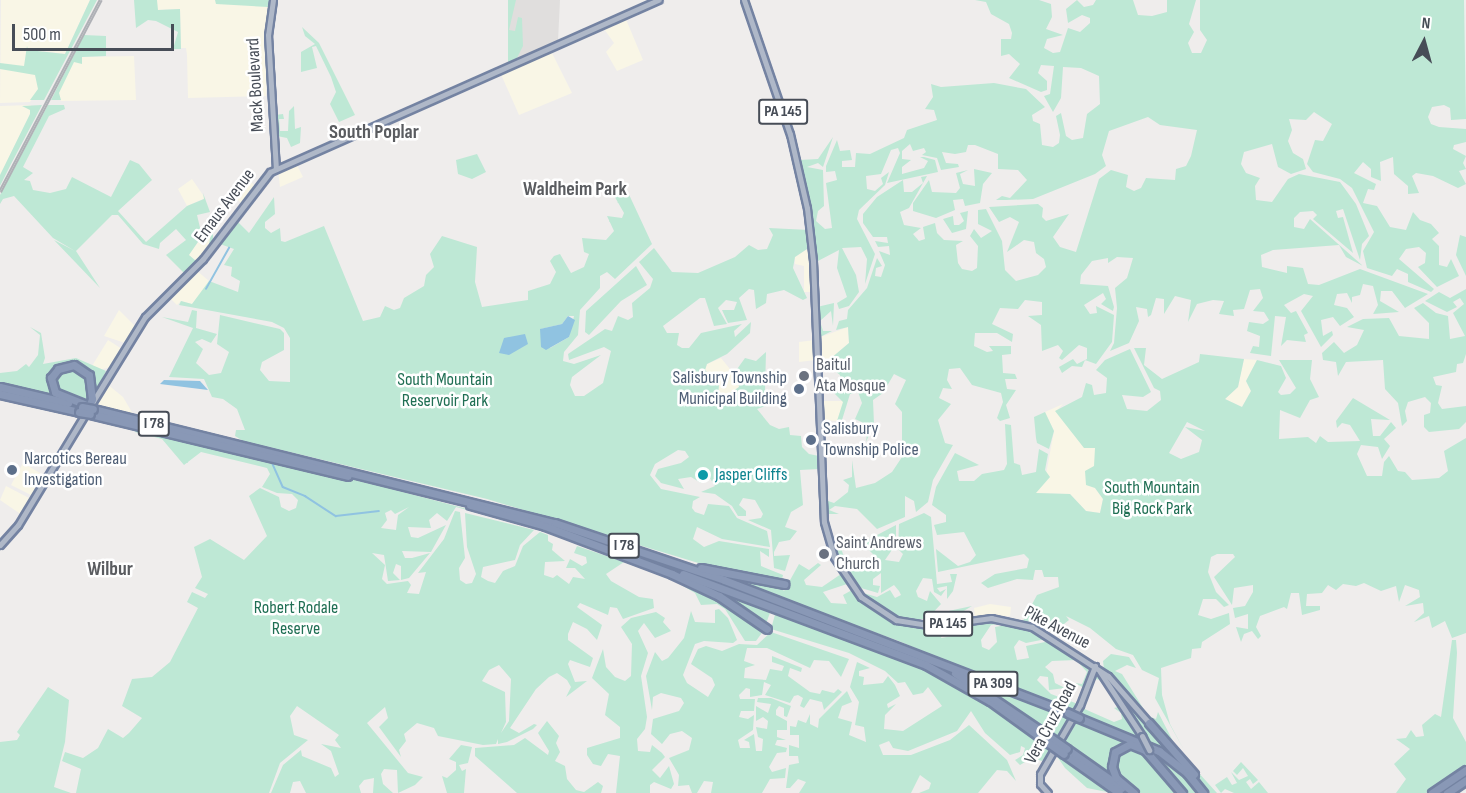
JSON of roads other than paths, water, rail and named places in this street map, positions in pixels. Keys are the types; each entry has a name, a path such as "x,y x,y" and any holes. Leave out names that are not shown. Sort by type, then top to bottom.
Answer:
{"highway":[{"path":"74,365 88,375 92,399 87,409 55,392 51,378 58,369 74,365"},
{"name":"I 78","path":"0,387 481,508 584,540 926,665 990,701 1046,738"},
{"name":"I 78","path":"0,394 87,409 215,438 500,508 595,536 724,580 918,654 986,692 1119,793"},
{"path":"595,536 690,566 784,584"},
{"path":"584,540 710,591 767,629"},
{"name":"PA 309","path":"918,654 1152,747 1187,773 1203,793"},
{"path":"1149,723 1208,793"},
{"path":"1134,793 1116,778 1112,767 1115,752 1130,744 1145,750 1183,793"},
{"name":"I 78","path":"1065,752 1129,793"},
{"path":"1431,793 1466,770"},
{"path":"1446,793 1466,780"}],"main road":[{"name":"Mack Boulevard","path":"273,0 268,35 276,170"},
{"name":"Emaus Avenue","path":"0,545 18,525 145,317 203,259 270,172 659,0"},
{"name":"Pike Avenue","path":"744,0 795,149 812,252 828,542 858,594 890,617 928,626 984,618 1011,620 1039,631 1095,666 1117,684 1149,723"},
{"path":"270,172 275,155 287,165"},
{"name":"Pike Avenue","path":"1095,666 1149,750 1183,793"},
{"name":"Vera Cruz Road","path":"1048,793 1039,779 1090,681 1095,666"},
{"path":"1090,681 1096,676 1105,679"},
{"name":"PA 145","path":"1149,723 1187,773"}],"water":[{"path":"568,316 575,320 569,337 546,350 541,347 540,329 562,324"},
{"path":"525,334 528,344 509,355 499,353 504,338"},
{"path":"164,380 200,381 208,390 160,384"}],"waterway":[{"path":"206,289 229,248"},
{"path":"272,462 283,487 305,496 336,516 379,511"}],"railway":[{"path":"0,192 101,0"}],"place":[{"name":"Baitul Ata Mosque","path":"804,376"},
{"name":"Salisbury Township Municipal Building","path":"799,389"},
{"name":"Salisbury Township Police","path":"811,440"},
{"name":"Narcotics Bereau Investigation","path":"12,470"},
{"name":"Jasper Cliffs","path":"703,475"},
{"name":"Saint Andrews Church","path":"824,554"}],"district":[{"name":"South Poplar","path":"374,132"},
{"name":"Waldheim Park","path":"575,189"},
{"name":"Wilbur","path":"110,569"}],"park label":[{"name":"South Mountain Reservoir Park","path":"445,391"},
{"name":"South Mountain Big Rock Park","path":"1152,499"},
{"name":"Robert Rodale Reserve","path":"296,619"}]}
